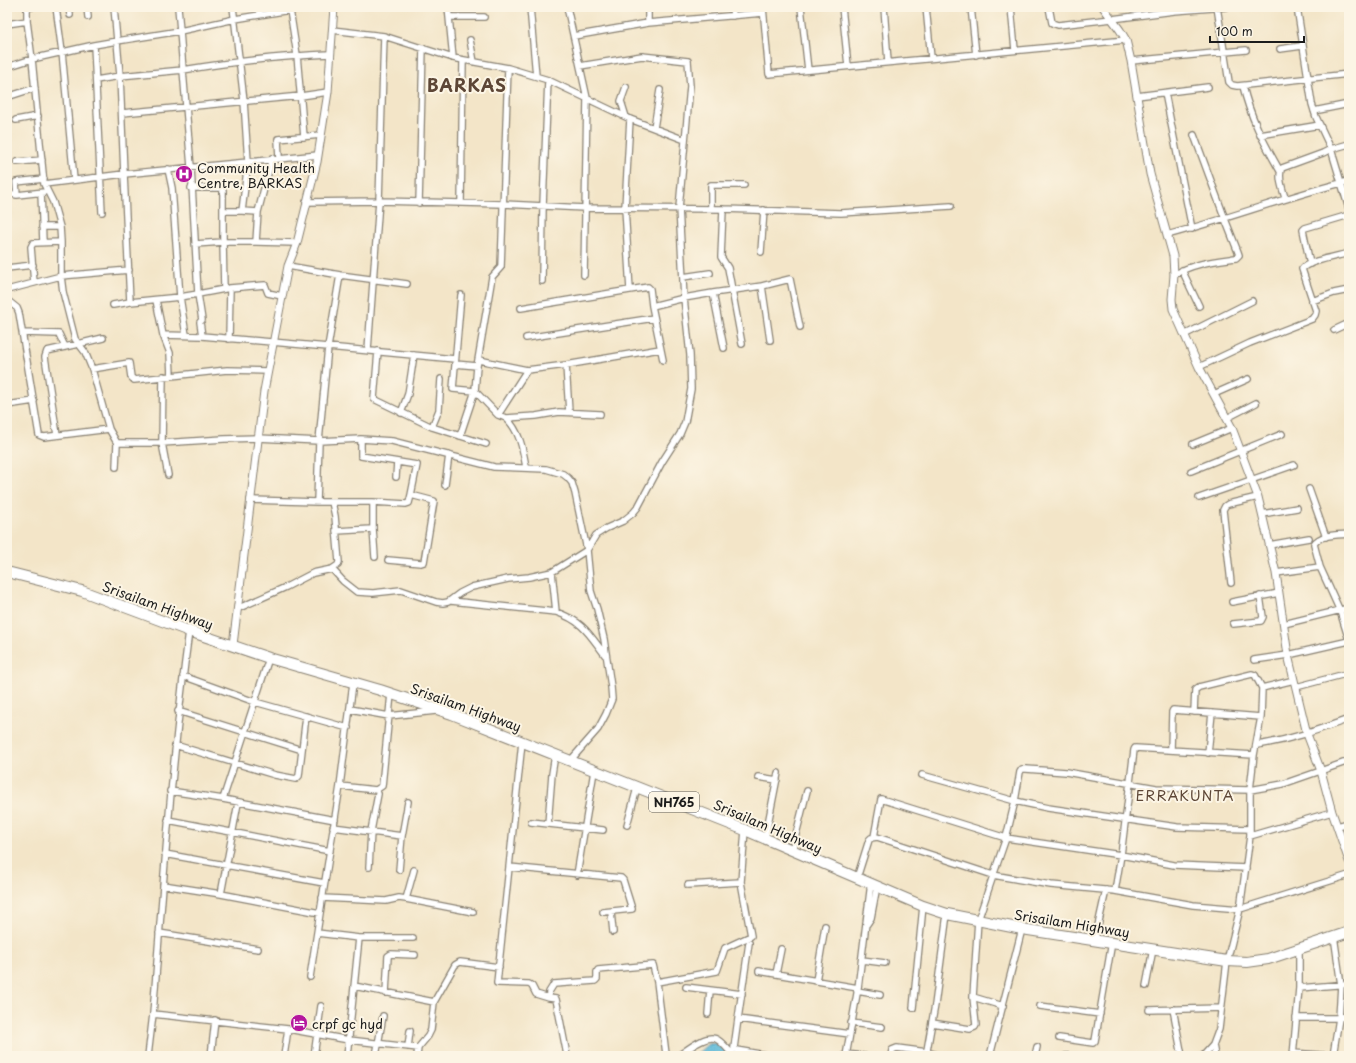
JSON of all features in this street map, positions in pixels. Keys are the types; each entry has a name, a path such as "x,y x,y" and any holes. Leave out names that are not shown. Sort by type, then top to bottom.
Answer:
{"highway":[{"name":"Srisailam Highway","path":"7,572 82,591 189,631 269,658 353,682 443,711 745,830 923,906 947,914 1022,929 1094,939 1227,961 1247,962 1268,959 1349,932"}],"street":[{"path":"28,7 27,21 44,182 54,202 60,227 62,242 61,276 65,299 75,339 85,352 92,368 109,428 117,443 116,467"},
{"path":"56,7 62,52 74,180"},
{"path":"68,7 70,15"},
{"path":"87,7 88,17"},
{"path":"114,7 120,76 130,302"},
{"path":"178,7 191,167 191,188 202,336"},
{"path":"233,7 244,102 248,162 242,211"},
{"path":"258,7 260,15"},
{"path":"7,67 32,59 94,45 180,31 290,9 309,7"},
{"path":"234,645 250,500 268,371 288,266 297,243 318,155 328,92 334,7"},
{"path":"448,7 453,58"},
{"path":"530,7 536,76"},
{"path":"568,7 587,98 584,275"},
{"path":"648,7 648,23"},
{"path":"732,7 733,16"},
{"path":"801,7 808,70"},
{"path":"842,7 848,66"},
{"path":"884,7 888,62"},
{"path":"926,7 930,58"},
{"path":"970,7 976,55"},
{"path":"1011,7 1015,50"},
{"path":"1049,7 1051,21 1055,24 1112,19 1174,9 1226,7"},
{"path":"1103,7 1126,40 1131,61 1150,174 1173,256 1173,309 1199,367 1232,428 1258,497 1276,573 1288,655 1307,734 1321,771 1332,812 1349,861"},
{"path":"1297,7 1302,46 1314,111 1331,149 1349,209"},
{"path":"1217,8 1229,82 1232,85 1243,86 1349,74"},
{"path":"290,9 297,55 304,137"},
{"path":"574,36 648,23 733,16 763,10 769,74 1126,40"},
{"path":"449,17 484,17"},
{"path":"7,24 27,21"},
{"path":"332,30 384,36 453,58 508,68 536,76 548,80 628,118 685,140"},
{"path":"368,350 379,201 384,36"},
{"path":"470,40 474,62"},
{"path":"94,45 102,212"},
{"path":"1280,49 1302,46"},
{"path":"419,203 422,48"},
{"path":"1131,61 1246,50"},
{"path":"96,80 120,76 183,70 240,61 297,55 330,54"},
{"path":"451,601 460,593 472,587 508,579 529,577 552,572 587,550 596,535 623,521 633,513 680,434 685,422 691,389 690,355 684,298 679,208 690,86 688,61 642,56 580,66"},
{"path":"460,203 463,60"},
{"path":"460,436 474,391 492,277 501,267 508,68"},
{"path":"542,281 543,206 548,80"},
{"path":"1243,86 1247,104 1260,135 1280,171 1285,198"},
{"path":"626,87 621,101 628,118 625,208 630,290"},
{"path":"1136,96 1208,87"},
{"path":"7,97 35,88"},
{"path":"654,128 660,90"},
{"path":"122,113 244,102 328,92"},
{"path":"1165,93 1192,229"},
{"path":"1314,111 1349,104"},
{"path":"16,120 38,116"},
{"path":"1260,135 1320,125"},
{"path":"279,158 278,139 321,135"},
{"path":"1174,275 1182,270 1197,265 1236,258 1239,255 1194,135"},
{"path":"1280,171 1286,166 1331,149 1349,144"},
{"path":"17,195 16,182 74,180 168,169 248,162 272,158 318,155"},
{"path":"256,242 258,212 272,158"},
{"path":"18,162 42,160"},
{"path":"168,169 172,188 180,297 186,335"},
{"path":"1168,236 1225,219 1285,198 1349,181"},
{"path":"711,208 711,185 744,185"},
{"path":"191,188 221,188 223,190 223,242 230,339"},
{"path":"7,193 17,195 48,192"},
{"path":"41,193 43,242"},
{"path":"306,202 379,201 503,204 585,208 711,208 841,213 951,206"},
{"path":"723,209 721,257 723,262 727,265 742,344"},
{"path":"761,252 764,210"},
{"path":"222,211 258,212"},
{"path":"1310,264 1303,230 1305,228 1349,215"},
{"path":"42,228 60,227"},
{"path":"34,283 32,245 43,242 62,242"},
{"path":"196,244 223,242 297,243"},
{"path":"1199,367 1250,343 1312,319 1315,316 1316,311 1302,272 1304,266 1349,253"},
{"path":"7,268 33,265"},
{"path":"288,266 407,284"},
{"path":"7,290 61,276 129,270"},
{"path":"1182,270 1199,306"},
{"path":"683,277 710,273"},
{"path":"317,502 318,441 328,347 340,275"},
{"path":"652,306 684,298 762,286 790,279 800,327"},
{"path":"113,305 265,285 268,293 282,296"},
{"path":"521,308 646,286 649,287 663,360"},
{"path":"762,286 770,340"},
{"path":"1312,301 1334,293 1349,290"},
{"path":"713,293 724,348"},
{"path":"461,295 453,389 474,391 498,415 511,422 520,440 526,467"},
{"path":"7,300 19,313 39,435 44,437 109,428"},
{"path":"156,300 163,335 170,353 171,376"},
{"path":"1184,336 1252,301"},
{"path":"526,338 654,318"},
{"path":"1334,330 1349,323"},
{"path":"23,332 59,334 65,347"},
{"path":"163,335 202,336 368,350 527,370 566,365 660,348"},
{"path":"57,435 45,357 47,351 102,338"},
{"path":"378,351 374,399 432,427 486,444"},
{"path":"401,413 408,394 414,355"},
{"path":"92,368 127,363 129,364 130,377 132,380 227,370 268,371"},
{"path":"566,365 569,412"},
{"path":"498,415 527,370"},
{"path":"163,376 162,443 168,475"},
{"path":"432,427 439,410 441,379"},
{"path":"1214,394 1248,379"},
{"path":"7,405 34,401"},
{"path":"1227,418 1256,403"},
{"path":"506,418 536,416 559,412 600,414"},
{"path":"1193,444 1232,428"},
{"path":"1191,471 1282,434"},
{"path":"117,443 162,443 258,438 318,441 392,441 494,467 526,467 546,469 563,474 572,483 587,550 591,591 604,639 605,656 612,687 612,699 598,729 570,761"},
{"path":"250,500 409,503 417,465 361,456 361,440"},
{"path":"445,485 449,455"},
{"path":"396,477 397,462"},
{"path":"1199,498 1294,465"},
{"path":"1309,489 1326,537"},
{"path":"388,560 424,562 434,501 411,495"},
{"path":"1231,583 1223,510 1228,504 1258,497"},
{"path":"239,608 286,588 313,573 332,570 338,565 339,562 332,502"},
{"path":"373,502 375,557"},
{"path":"1262,514 1297,508"},
{"path":"336,531 373,529"},
{"path":"1254,660 1288,655 1349,641 1340,611 1320,568 1314,544 1317,540 1326,537 1349,534"},
{"path":"1269,545 1309,538"},
{"path":"1276,573 1320,568"},
{"path":"332,570 357,592 401,590 436,602 443,603 451,601 556,612 569,616 584,627 605,656"},
{"path":"552,572 556,612"},
{"path":"1232,602 1279,593"},
{"path":"1233,624 1261,620 1263,617 1260,596"},
{"path":"1284,624 1349,608"},
{"path":"148,1056 153,1014 170,791 178,711 189,631"},
{"path":"223,799 236,764 269,658"},
{"path":"1262,688 1295,684 1349,673"},
{"path":"1194,712 1195,690 1199,687 1252,674 1258,678 1262,688 1261,717 1254,755 1250,790 1250,836 1246,868 1240,909 1227,961 1219,1029 1212,1045 1203,1056"},
{"path":"183,676 255,702 348,728"},
{"path":"310,977 340,786 353,682"},
{"path":"340,786 376,790 382,786 391,694"},
{"path":"350,708 389,716 443,711"},
{"path":"1170,750 1172,712 1175,709 1194,712 1261,717"},
{"path":"178,711 302,750"},
{"path":"1208,752 1212,713"},
{"path":"175,745 275,775 296,779 299,776 306,716"},
{"path":"1257,745 1282,742 1349,719"},
{"path":"522,742 497,983 529,984 532,986 536,994 556,999 567,1055"},
{"path":"1115,891 1135,748 1254,755"},
{"path":"548,824 555,755"},
{"path":"932,1023 967,1029 975,1027 976,1021 973,997 978,920 1006,838 1020,772 1024,769 1066,772 1156,788 1250,790 1283,784 1349,761"},
{"path":"577,874 594,771"},
{"path":"765,839 778,773"},
{"path":"922,775 1015,801 1048,808 1177,827 1250,830"},
{"path":"758,777 777,780"},
{"path":"626,825 637,788"},
{"path":"170,791 223,799 334,820"},
{"path":"792,850 807,791"},
{"path":"369,867 370,831 378,794"},
{"path":"857,878 869,840 874,837 881,799 1006,838 1121,854 1174,865 1246,868"},
{"path":"399,870 402,836 408,802"},
{"path":"221,894 238,803"},
{"path":"1250,836 1332,812"},
{"path":"168,820 330,851"},
{"path":"531,822 603,830"},
{"path":"1337,826 1349,823"},
{"path":"333,827 402,836"},
{"path":"657,982 717,971 725,948 751,936 741,882 745,830"},
{"path":"874,837 993,875 1051,885 1115,891 1193,905 1240,909 1349,875"},
{"path":"165,854 324,883"},
{"path":"510,867 617,877 622,879 632,908 630,910 602,912"},
{"path":"406,899 414,870"},
{"path":"688,885 741,882"},
{"path":"864,1056 846,1055 862,960 867,924 866,916 874,885"},
{"path":"162,886 221,894 320,913"},
{"path":"1094,939 1106,890"},
{"path":"322,898 386,901 399,898 473,912"},
{"path":"914,1008 923,906"},
{"path":"611,912 613,932"},
{"path":"926,1054 932,1023 947,914"},
{"path":"816,981 825,926"},
{"path":"990,1056 1022,929"},
{"path":"159,933 258,949"},
{"path":"318,933 359,938 413,938"},
{"path":"1299,948 1299,988 1293,1054 1333,1056 1339,1018 1340,985 1334,936"},
{"path":"347,1056 359,938"},
{"path":"1059,1038 1093,1043 1096,1039 1112,942"},
{"path":"749,943 734,1048 736,1050 770,1056"},
{"path":"776,974 781,949"},
{"path":"1146,986 1153,949"},
{"path":"386,993 388,956 391,954 415,955"},
{"path":"862,960 885,963"},
{"path":"417,1056 418,1048 431,1030 434,1002 457,963 464,962 499,967"},
{"path":"549,998 549,992 554,984 595,980 597,979 596,972 598,970 653,965 657,982 666,1054"},
{"path":"759,971 816,981 880,995"},
{"path":"1299,988 1349,984"},
{"path":"354,986 434,1002"},
{"path":"686,987 742,994"},
{"path":"708,1014 710,990"},
{"path":"973,997 1003,1006"},
{"path":"314,1056 321,1006"},
{"path":"1040,1006 1100,1014"},
{"path":"1149,1010 1221,1008"},
{"path":"1173,1009 1182,1056"},
{"path":"153,1014 288,1029 349,1040 418,1048"},
{"path":"376,1056 383,1016"},
{"path":"1296,1018 1339,1018 1349,1016"},
{"path":"211,1056 215,1020"},
{"path":"738,1020 850,1034"},
{"path":"851,1023 882,1027"},
{"path":"284,1056 288,1029"},
{"path":"408,1047 410,1031"},
{"path":"678,1056 711,1037 718,1039 734,1056"},
{"path":"1212,1045 1215,1056"},
{"path":"1035,1056 1037,1047"},
{"path":"891,1056 892,1050 897,1048 942,1056"},
{"path":"1066,1056 1072,1056"}],"water":[{"path":"708,1044 720,1044 730,1056 694,1056"}],"place":[{"name":"Community Health Centre, BARKAS","path":"184,174"},
{"name":"crpf gc hyd","path":"299,1023"}],"district":[{"name":"BARKAS","path":"467,85"},
{"name":"ERRAKUNTA","path":"1185,795"}]}
